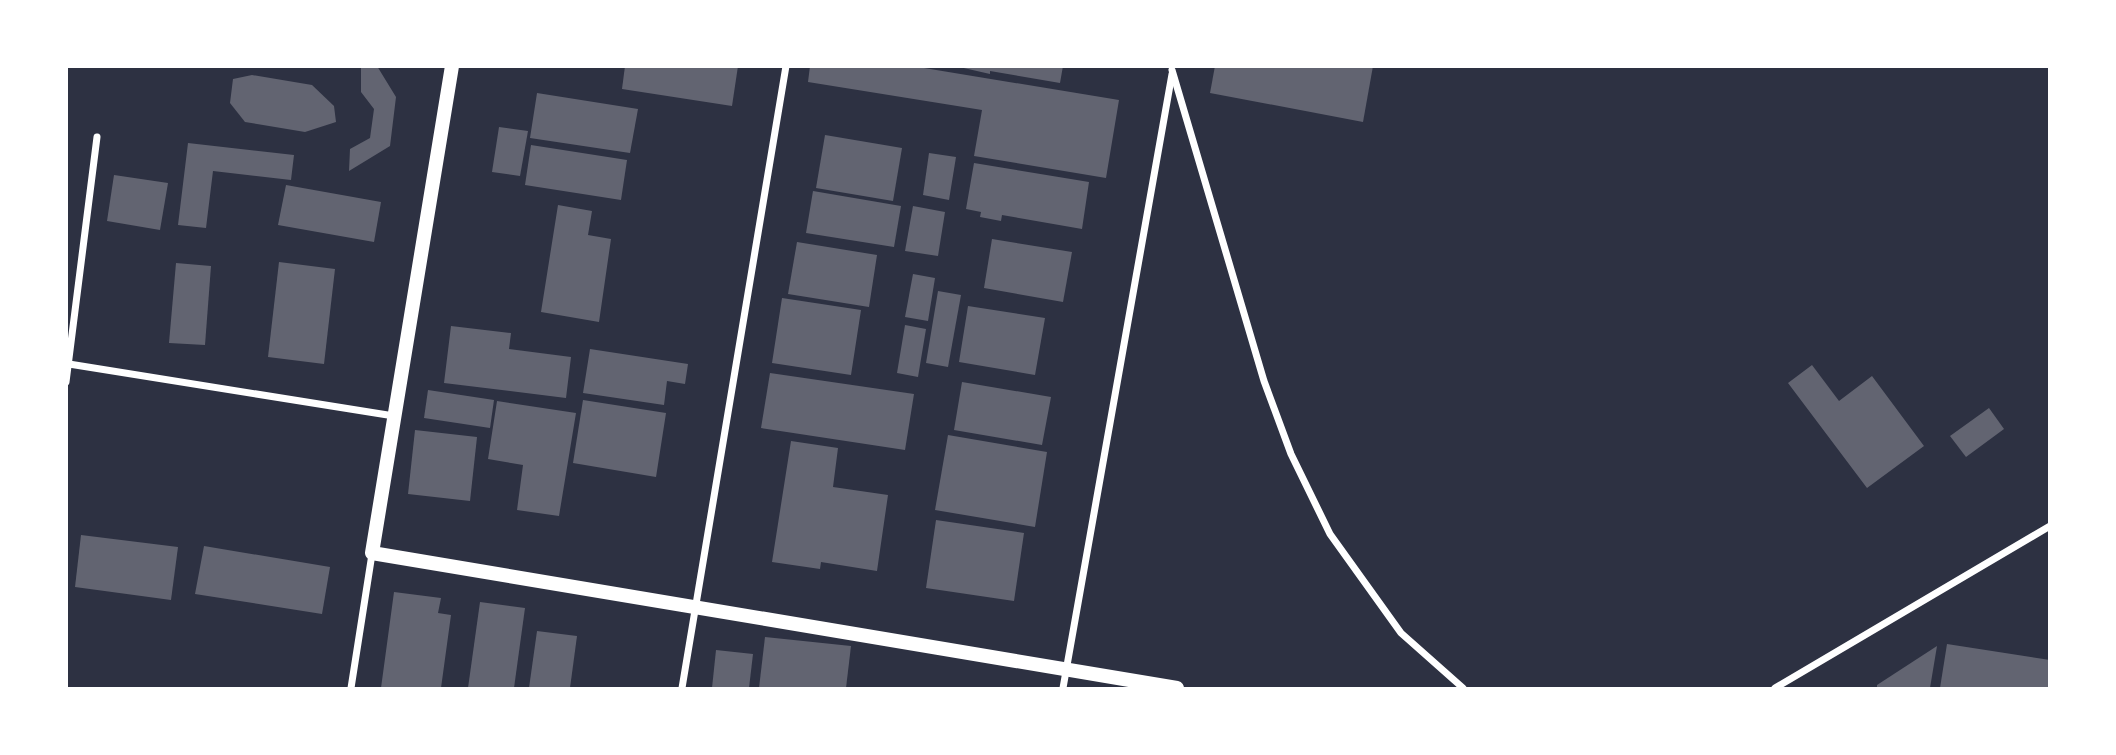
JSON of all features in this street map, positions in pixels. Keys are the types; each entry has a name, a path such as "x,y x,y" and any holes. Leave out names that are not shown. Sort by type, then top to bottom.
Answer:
{"main road":[{"path":"452,66 372,553 1178,688"}],"street":[{"path":"682,688 786,66"},
{"path":"1063,688 1173,68"},
{"path":"1173,68 1264,381 1291,454 1330,534 1401,633 1463,688"},
{"path":"66,382 97,138"},
{"path":"69,364 394,416"},
{"path":"1775,688 2049,526"},
{"path":"351,688 372,553"}],"building":[{"path":"361,66 377,66 396,97 390,146 349,171 350,149 370,138 374,109 361,92"},
{"path":"625,66 738,66 732,106 622,89"},
{"path":"810,66 912,66 1119,100 1106,178 974,156 982,110 808,82"},
{"path":"955,66 1063,66 1060,83 990,71 990,74"},
{"path":"1215,66 1373,66 1363,122 1210,93"},
{"path":"252,75 312,85 334,106 336,122 305,132 245,122 230,103 233,79"},
{"path":"537,93 638,109 630,153 530,138"},
{"path":"499,127 528,131 520,176 492,172"},
{"path":"825,135 902,148 893,201 816,188"},
{"path":"188,143 294,155 291,180 213,171 206,228 178,225"},
{"path":"531,145 627,160 621,200 525,185"},
{"path":"929,153 956,157 949,200 923,195"},
{"path":"974,163 1089,182 1082,229 1002,215 1001,221 980,217 981,212 966,209"},
{"path":"114,175 168,183 160,230 107,221"},
{"path":"286,185 381,202 374,242 278,225"},
{"path":"813,191 901,206 894,247 806,233"},
{"path":"558,205 592,211 588,235 611,239 599,322 541,312"},
{"path":"913,206 945,212 938,256 905,251"},
{"path":"992,239 1072,252 1063,302 984,288"},
{"path":"797,242 877,255 869,307 788,294"},
{"path":"279,262 335,269 324,364 268,357"},
{"path":"176,263 211,266 205,345 169,343"},
{"path":"913,274 935,278 928,321 905,317"},
{"path":"938,291 961,295 948,367 926,363"},
{"path":"782,298 861,310 851,375 772,363"},
{"path":"968,306 1045,318 1035,375 959,362"},
{"path":"905,325 926,329 918,377 897,373"},
{"path":"451,326 511,333 509,349 571,357 566,398 444,383"},
{"path":"590,349 688,364 685,384 667,381 664,405 583,393"},
{"path":"1812,365 1839,401 1872,376 1924,446 1867,488 1788,383"},
{"path":"770,373 914,394 905,450 761,428"},
{"path":"962,382 1051,397 1042,445 954,430"},
{"path":"428,390 494,400 490,428 424,418"},
{"path":"583,400 666,413 656,477 573,463"},
{"path":"497,401 576,413 559,516 517,510 523,465 488,459"},
{"path":"1989,408 2004,429 1966,457 1950,436"},
{"path":"415,430 477,437 470,501 408,494"},
{"path":"948,435 1047,452 1035,527 935,510"},
{"path":"791,441 838,448 833,487 888,495 877,571 821,562 820,569 772,562"},
{"path":"936,520 1024,533 1014,601 926,588"},
{"path":"81,535 178,547 171,600 75,587"},
{"path":"204,546 330,567 322,614 195,594"},
{"path":"394,592 441,598 438,613 451,615 441,688 381,688"},
{"path":"480,602 525,608 514,688 468,688"},
{"path":"537,631 577,636 570,688 529,688"},
{"path":"765,637 851,646 846,688 759,688"},
{"path":"1947,644 2050,660 2050,688 1940,688"},
{"path":"1937,646 1930,688 1877,688 1877,685"},
{"path":"716,650 753,654 749,688 712,688"}]}
